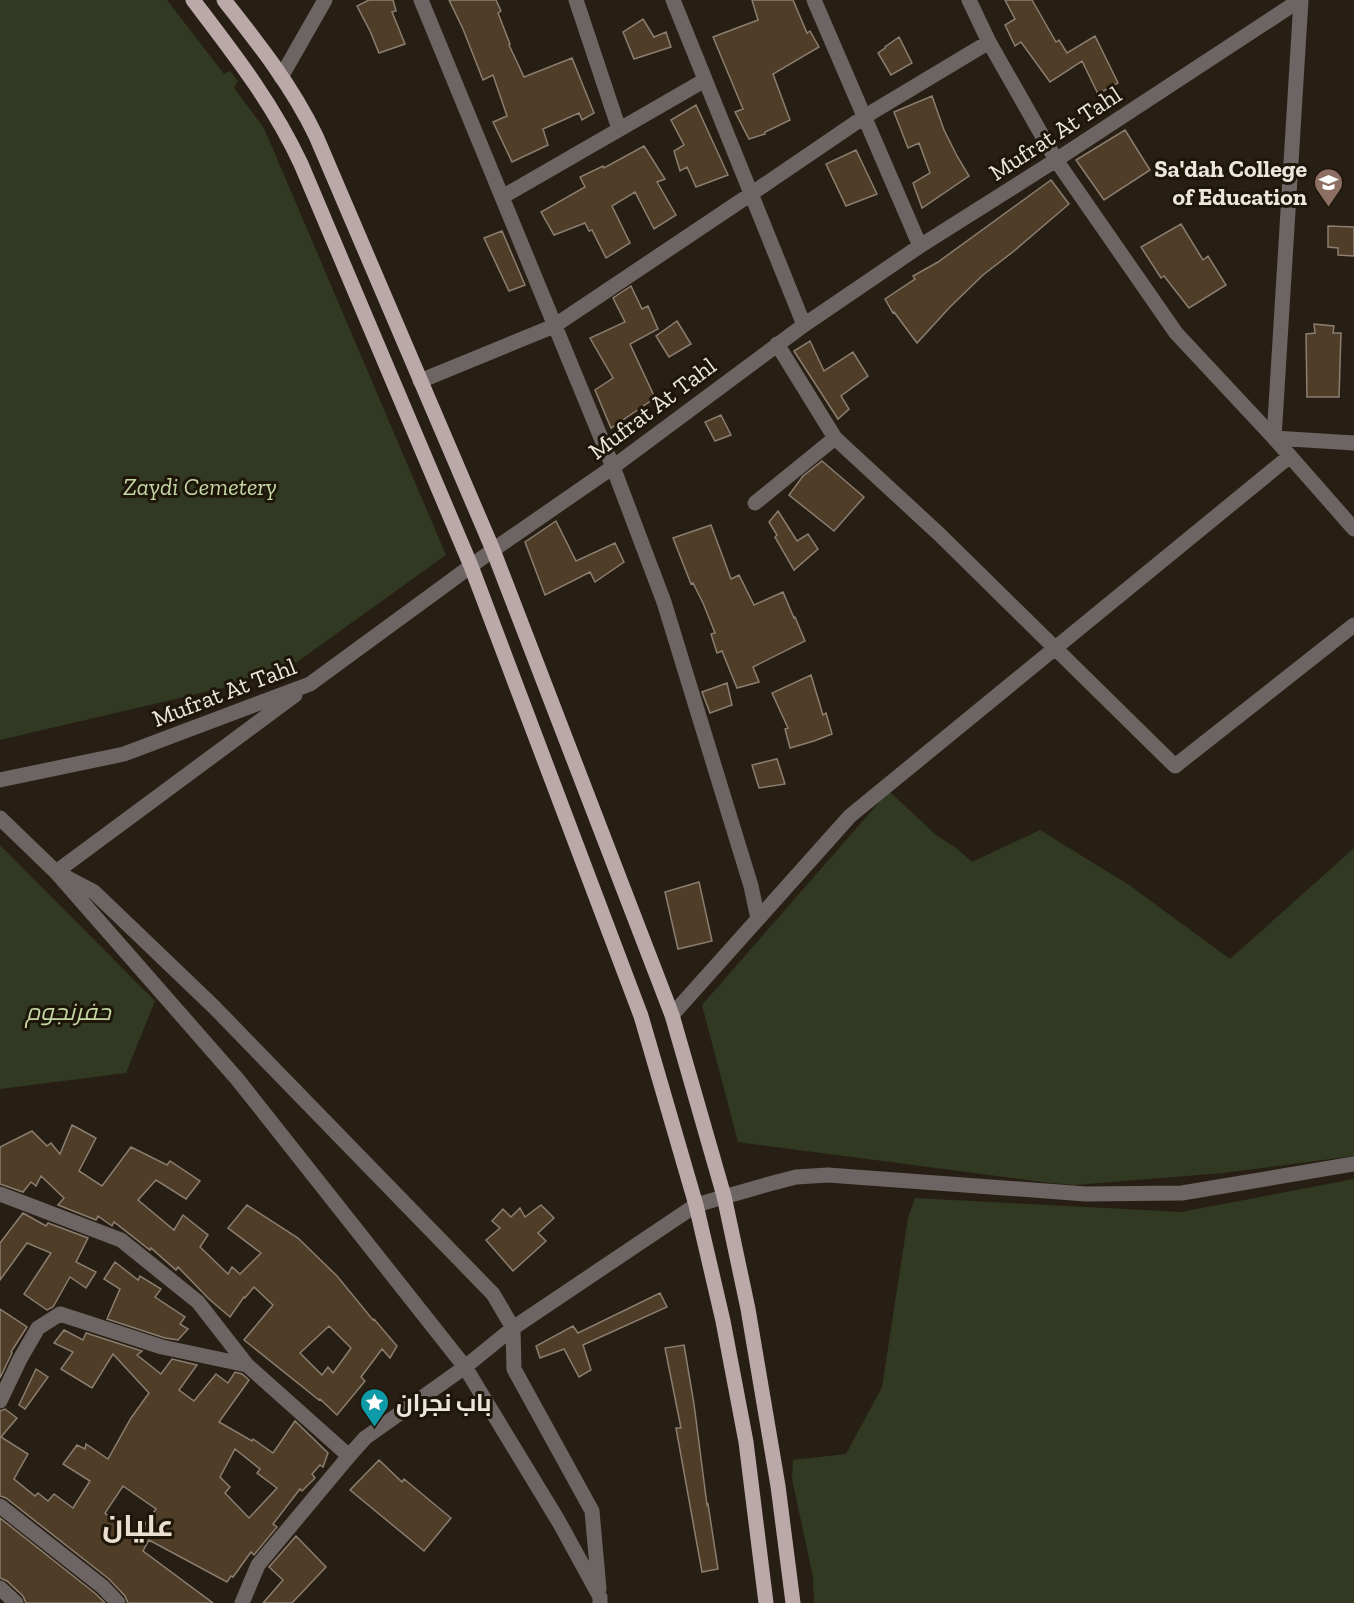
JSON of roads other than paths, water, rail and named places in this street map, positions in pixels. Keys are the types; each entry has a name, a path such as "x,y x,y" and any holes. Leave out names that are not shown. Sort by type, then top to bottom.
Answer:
{"main road":[{"path":"193,0 240,62 282,124 292,145 471,566 641,1016 696,1205 723,1321 746,1442 766,1603"},
{"path":"224,0 267,55 307,117 316,136 493,550 672,1015 724,1196 750,1320 778,1486 793,1603"}],"street":[{"path":"281,77 325,0"},
{"path":"422,0 613,467 664,602 751,886 758,919"},
{"path":"576,0 619,129"},
{"path":"673,0 804,325"},
{"path":"814,0 920,246"},
{"path":"969,0 989,42 1056,160 1176,333 1274,438 1354,529"},
{"name":"Mufrat At Tahl","path":"0,780 124,754 310,684 493,550 613,467 804,325 920,246 1300,0"},
{"path":"1274,438 1300,0"},
{"path":"420,381 554,326 864,117 989,42"},
{"path":"501,197 705,80"},
{"path":"777,344 835,438 948,542 1175,766 1354,625"},
{"path":"755,503 835,438"},
{"path":"1274,438 1354,443"},
{"path":"672,1015 850,816 1290,456"},
{"path":"56,872 310,684"},
{"path":"0,818 56,872 238,1080 465,1367 559,1522 600,1600"},
{"path":"56,872 94,892 214,1007 493,1294 513,1328 514,1369 592,1511 600,1600"},
{"path":"242,1603 258,1565 365,1438 465,1367 513,1328 696,1205 796,1177 828,1176 1086,1194 1182,1193 1354,1164"},
{"path":"0,1194 121,1240 198,1302 247,1365 349,1456"},
{"path":"0,1401 38,1328 60,1314 162,1347 247,1365"},
{"path":"0,1506 103,1587 118,1603"},
{"path":"0,1588 16,1603"}],"place":[{"name":"Sa'dah College of Education","path":"1328,208"},
{"name":"باب نجران","path":"375,1428"}],"district":[{"name":"عليان","path":"138,1526"}],"park label":[{"name":"Zaydi Cemetery","path":"200,486"},
{"name":"حفرنجوم","path":"68,1011"}]}
